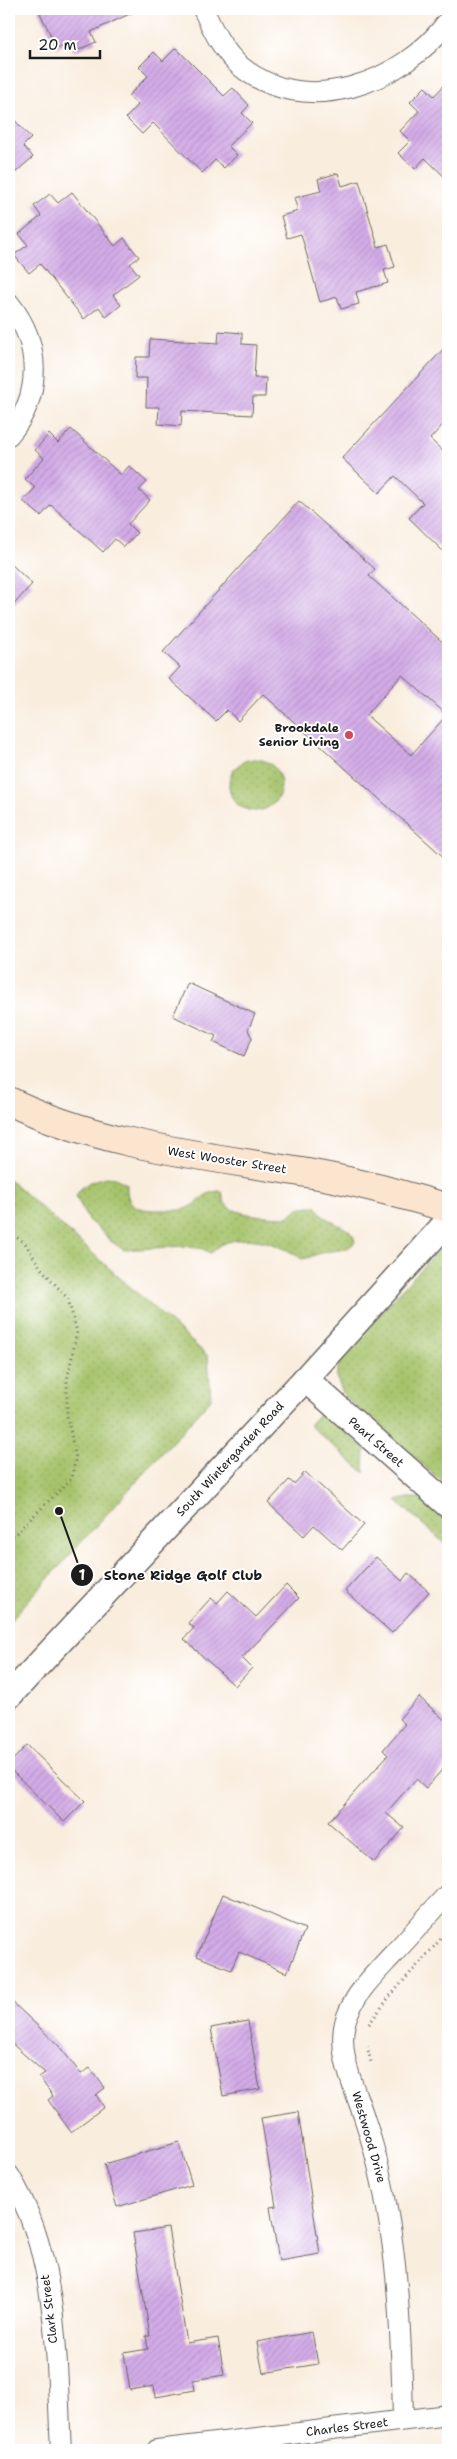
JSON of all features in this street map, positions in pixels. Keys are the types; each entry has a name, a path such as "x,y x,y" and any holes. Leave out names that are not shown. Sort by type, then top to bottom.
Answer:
{"main road":[{"name":"West Wooster Street","path":"9,1101 40,1116 98,1135 141,1145 315,1174 402,1194 448,1208"}],"street":[{"path":"203,9 216,36 240,65 270,84 304,92 339,90 376,78 406,61 434,38 448,21"},
{"path":"9,304 26,331 34,367 34,385 30,403 9,435"},
{"name":"South Wintergarden Road","path":"9,1696 305,1379 448,1221"},
{"name":"Pearl Street","path":"305,1379 448,1505"},
{"name":"Westwood Drive","path":"403,2420 402,2353 393,2244 384,2189 371,2136 343,2055 343,2037 346,2020 362,1988 448,1894"},
{"name":"Clark Street","path":"9,2175 34,2224 43,2257 51,2309 61,2450"},
{"name":"Charles Street","path":"157,2450 448,2415"}],"path":[{"path":"9,1232 24,1243 40,1267 68,1299 77,1332 67,1380 67,1416 76,1458 71,1479 13,1536 9,1543"},
{"path":"364,2031 390,1996 448,1931"},
{"path":"366,2040 372,2067"}],"green space":[{"path":"250,759 260,759 274,766 281,780 281,790 274,804 260,811 250,811 240,807 233,800 229,790 229,780 233,770 240,763"},
{"path":"106,1177 115,1178 127,1184 127,1193 133,1204 150,1210 185,1209 215,1191 222,1191 224,1202 230,1208 254,1215 288,1217 297,1209 316,1206 326,1218 349,1231 355,1242 348,1248 302,1259 274,1244 243,1239 222,1244 210,1253 203,1249 183,1246 124,1250 109,1240 105,1234 88,1220 76,1196 85,1185"},
{"path":"9,1179 208,1356 211,1399 9,1622"},
{"path":"448,1244 448,1487 345,1397 336,1377 342,1354 443,1245"},
{"path":"322,1411 365,1449 364,1473 309,1425"},
{"path":"408,1498 421,1498 448,1521 448,1538 444,1543 396,1501"}],"building":[{"path":"38,9 140,9 91,32 96,42 74,52 70,42 57,48"},
{"path":"176,48 224,96 233,88 249,105 242,113 252,123 228,146 237,155 224,168 215,160 202,173 153,123 142,134 126,118 138,105 128,96 148,76 139,67 154,52 163,61"},
{"path":"448,81 448,180 425,158 415,169 398,153 410,141 400,131 419,111 410,102 425,87 434,96"},
{"path":"9,114 31,138 23,146 33,157 9,178"},
{"path":"338,173 342,186 359,181 378,247 388,244 395,267 384,270 388,283 356,292 359,304 341,309 337,297 320,302 301,234 287,238 281,216 298,211 294,198 321,191 318,179"},
{"path":"72,192 115,246 124,238 139,257 130,264 139,275 113,295 121,305 106,317 99,307 84,319 40,264 29,273 14,255 28,245 19,234 41,216 34,206 50,194 58,203"},
{"path":"219,331 242,333 242,344 256,345 254,378 266,378 265,397 253,397 252,415 182,411 181,426 158,424 159,407 146,407 147,378 135,378 136,357 149,357 150,339 218,343"},
{"path":"448,344 448,419 430,439 448,456 448,556 409,518 423,503 395,476 379,493 342,458"},
{"path":"71,429 121,475 129,466 147,482 139,490 150,500 128,524 137,533 124,547 115,539 103,552 51,505 41,516 23,501 35,488 25,479 44,458 35,450 49,434 58,443"},
{"path":"299,501 375,569 369,576 448,647 448,861 263,694 238,721 227,710 216,721 169,679 180,667 163,652","holes":["402,675 447,715 411,755 366,715"]},
{"path":"9,562 32,584 9,610"},
{"path":"188,983 255,1014 248,1030 252,1038 244,1056 213,1042 216,1036 173,1016"},
{"path":"305,1472 364,1525 342,1550 314,1525 304,1536 268,1503 289,1480 294,1484"},
{"path":"376,1557 402,1581 408,1573 429,1592 392,1633 345,1591"},
{"path":"286,1585 299,1598 242,1658 252,1668 235,1686 184,1639 194,1628 188,1623 211,1598 217,1603 228,1591 256,1617"},
{"path":"419,1697 448,1723 448,1763 426,1788 416,1779 386,1813 404,1828 374,1862 328,1822 388,1755 383,1750 405,1724 399,1719"},
{"path":"27,1745 85,1801 64,1822 9,1768 9,1764"},
{"path":"223,1894 305,1929 287,1973 239,1952 231,1970 197,1956"},
{"path":"9,1999 59,2046 81,2074 90,2068 105,2088 96,2095 104,2107 71,2132 48,2100 53,2096 39,2077 45,2073 9,2041"},
{"path":"248,2021 260,2089 223,2096 211,2028"},
{"path":"298,2112 320,2254 279,2261 270,2207 276,2206 261,2118"},
{"path":"179,2142 192,2185 117,2207 104,2164"},
{"path":"168,2228 187,2343 218,2338 224,2375 193,2380 195,2390 156,2397 154,2386 130,2390 124,2353 148,2349 146,2336 150,2336 133,2233"},
{"path":"312,2332 318,2364 263,2373 257,2342"}],"place":[{"name":"Brookdale Senior Living","path":"349,735"},
{"name":"Stone Ridge Golf Club","path":"59,1511"}]}
